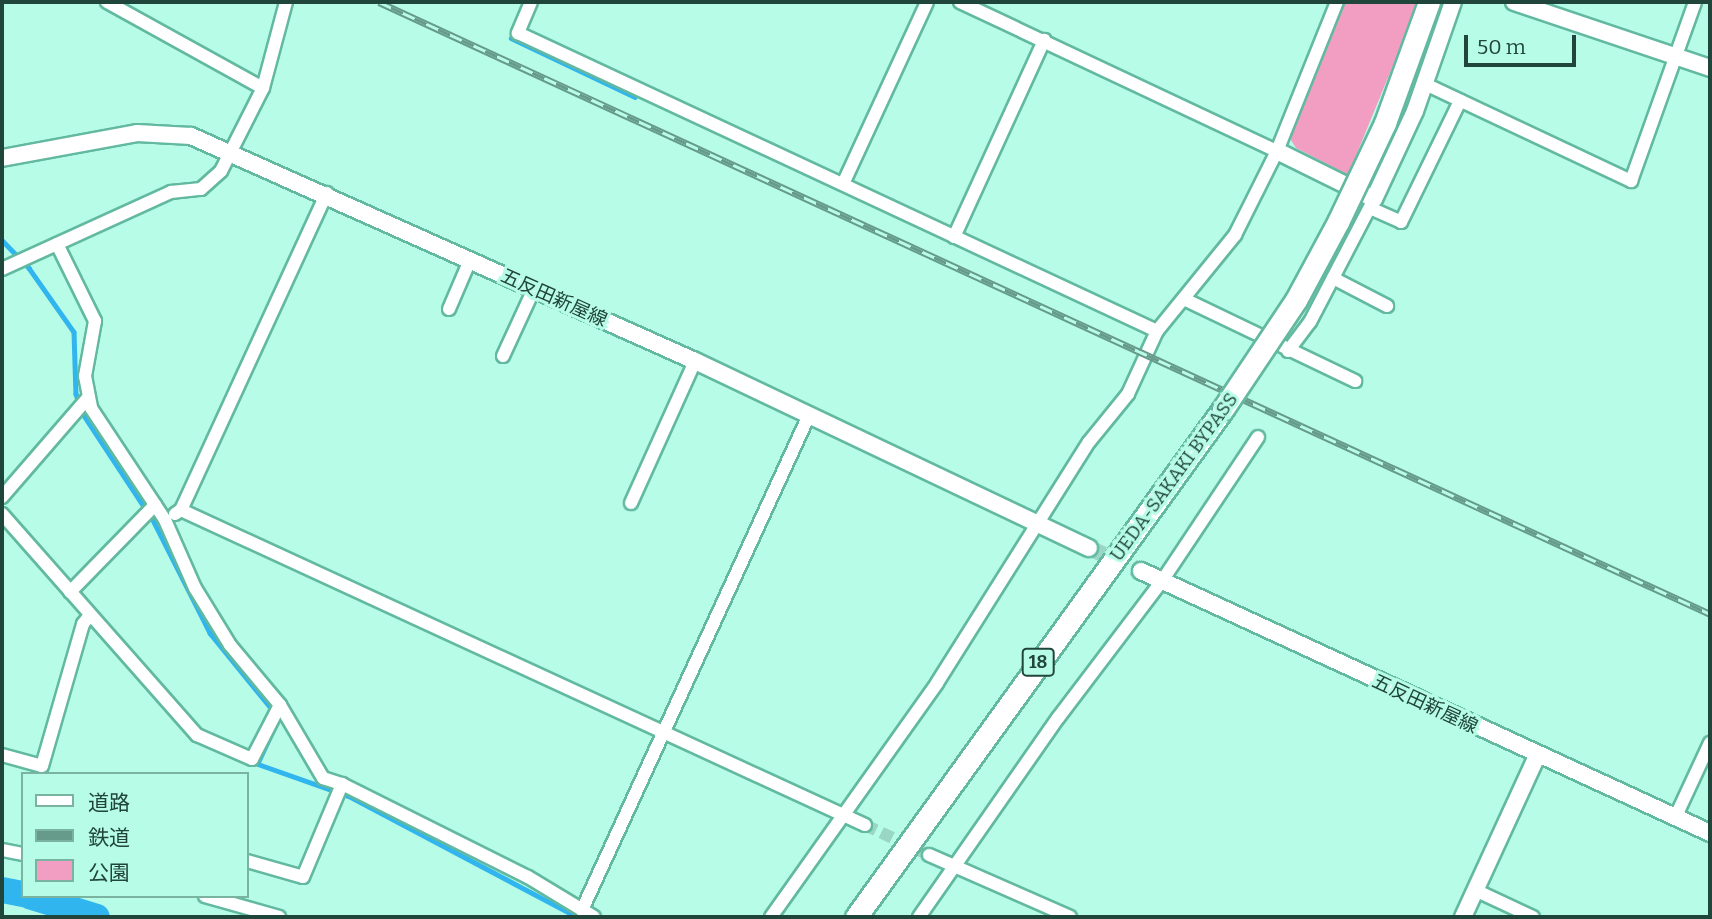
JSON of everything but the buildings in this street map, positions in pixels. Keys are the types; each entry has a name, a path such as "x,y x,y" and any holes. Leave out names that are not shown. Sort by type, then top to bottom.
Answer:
{"highway":[{"name":"UEDA-SAKAKI BYPASS","path":"856,917 1223,409 1296,300 1338,222 1385,123 1429,2"}],"street":[{"path":"107,2 263,88"},
{"path":"2,270 171,192 201,189 233,153 263,88 286,2"},
{"path":"531,2 518,33 1157,331"},
{"path":"843,184 927,2"},
{"path":"961,2 1277,151 1401,222 1460,101"},
{"path":"771,917 937,683 1089,442 1128,394 1157,331 1235,235 1277,151 1337,2"},
{"path":"1289,351 1333,278 1372,203 1425,84 1453,2"},
{"path":"1514,2 1710,68"},
{"path":"1425,84 1631,181 1695,2"},
{"path":"954,237 1044,40"},
{"name":"五反田新屋線","path":"2,158 156,131 191,135 327,193 695,361 1088,548"},
{"path":"165,520 181,510 327,193"},
{"path":"2,497 82,404 95,321 57,244"},
{"path":"449,309 470,260"},
{"path":"1333,278 1387,306"},
{"path":"503,356 534,289"},
{"path":"1184,299 1355,382"},
{"path":"631,503 695,361"},
{"path":"82,404 165,520 215,622 323,778 340,790 528,877 588,914 662,732 808,415"},
{"path":"919,917 1162,581 1258,437"},
{"path":"70,592 155,505"},
{"path":"181,510 662,732 846,813 865,825"},
{"path":"2,514 207,742 253,760 277,710"},
{"name":"五反田新屋線","path":"1141,571 1537,756 1710,833"},
{"path":"2,755 41,770 83,624 90,615"},
{"path":"1675,818 1710,743"},
{"path":"1463,917 1537,756"},
{"path":"248,861 303,877 340,790"},
{"path":"2,850 21,854"},
{"path":"929,855 1070,917"},
{"path":"1475,890 1533,917"},
{"path":"212,898 279,917"}],"green space":[{"path":"1345,2 1419,2 1348,175 1296,148 1289,137"}],"waterway":[{"path":"511,38 635,97"},
{"path":"2,240 29,268 74,332 76,394 83,414 145,508"},
{"path":"152,518 210,633 275,713"},
{"path":"274,729 258,764 349,796 578,917"},
{"path":"2,890 21,894"},
{"path":"35,898 97,917"}],"tunnel":[{"path":"1089,548 1141,571"},
{"path":"865,825 929,855"}],"railway":[{"path":"379,2 1710,614"}]}
